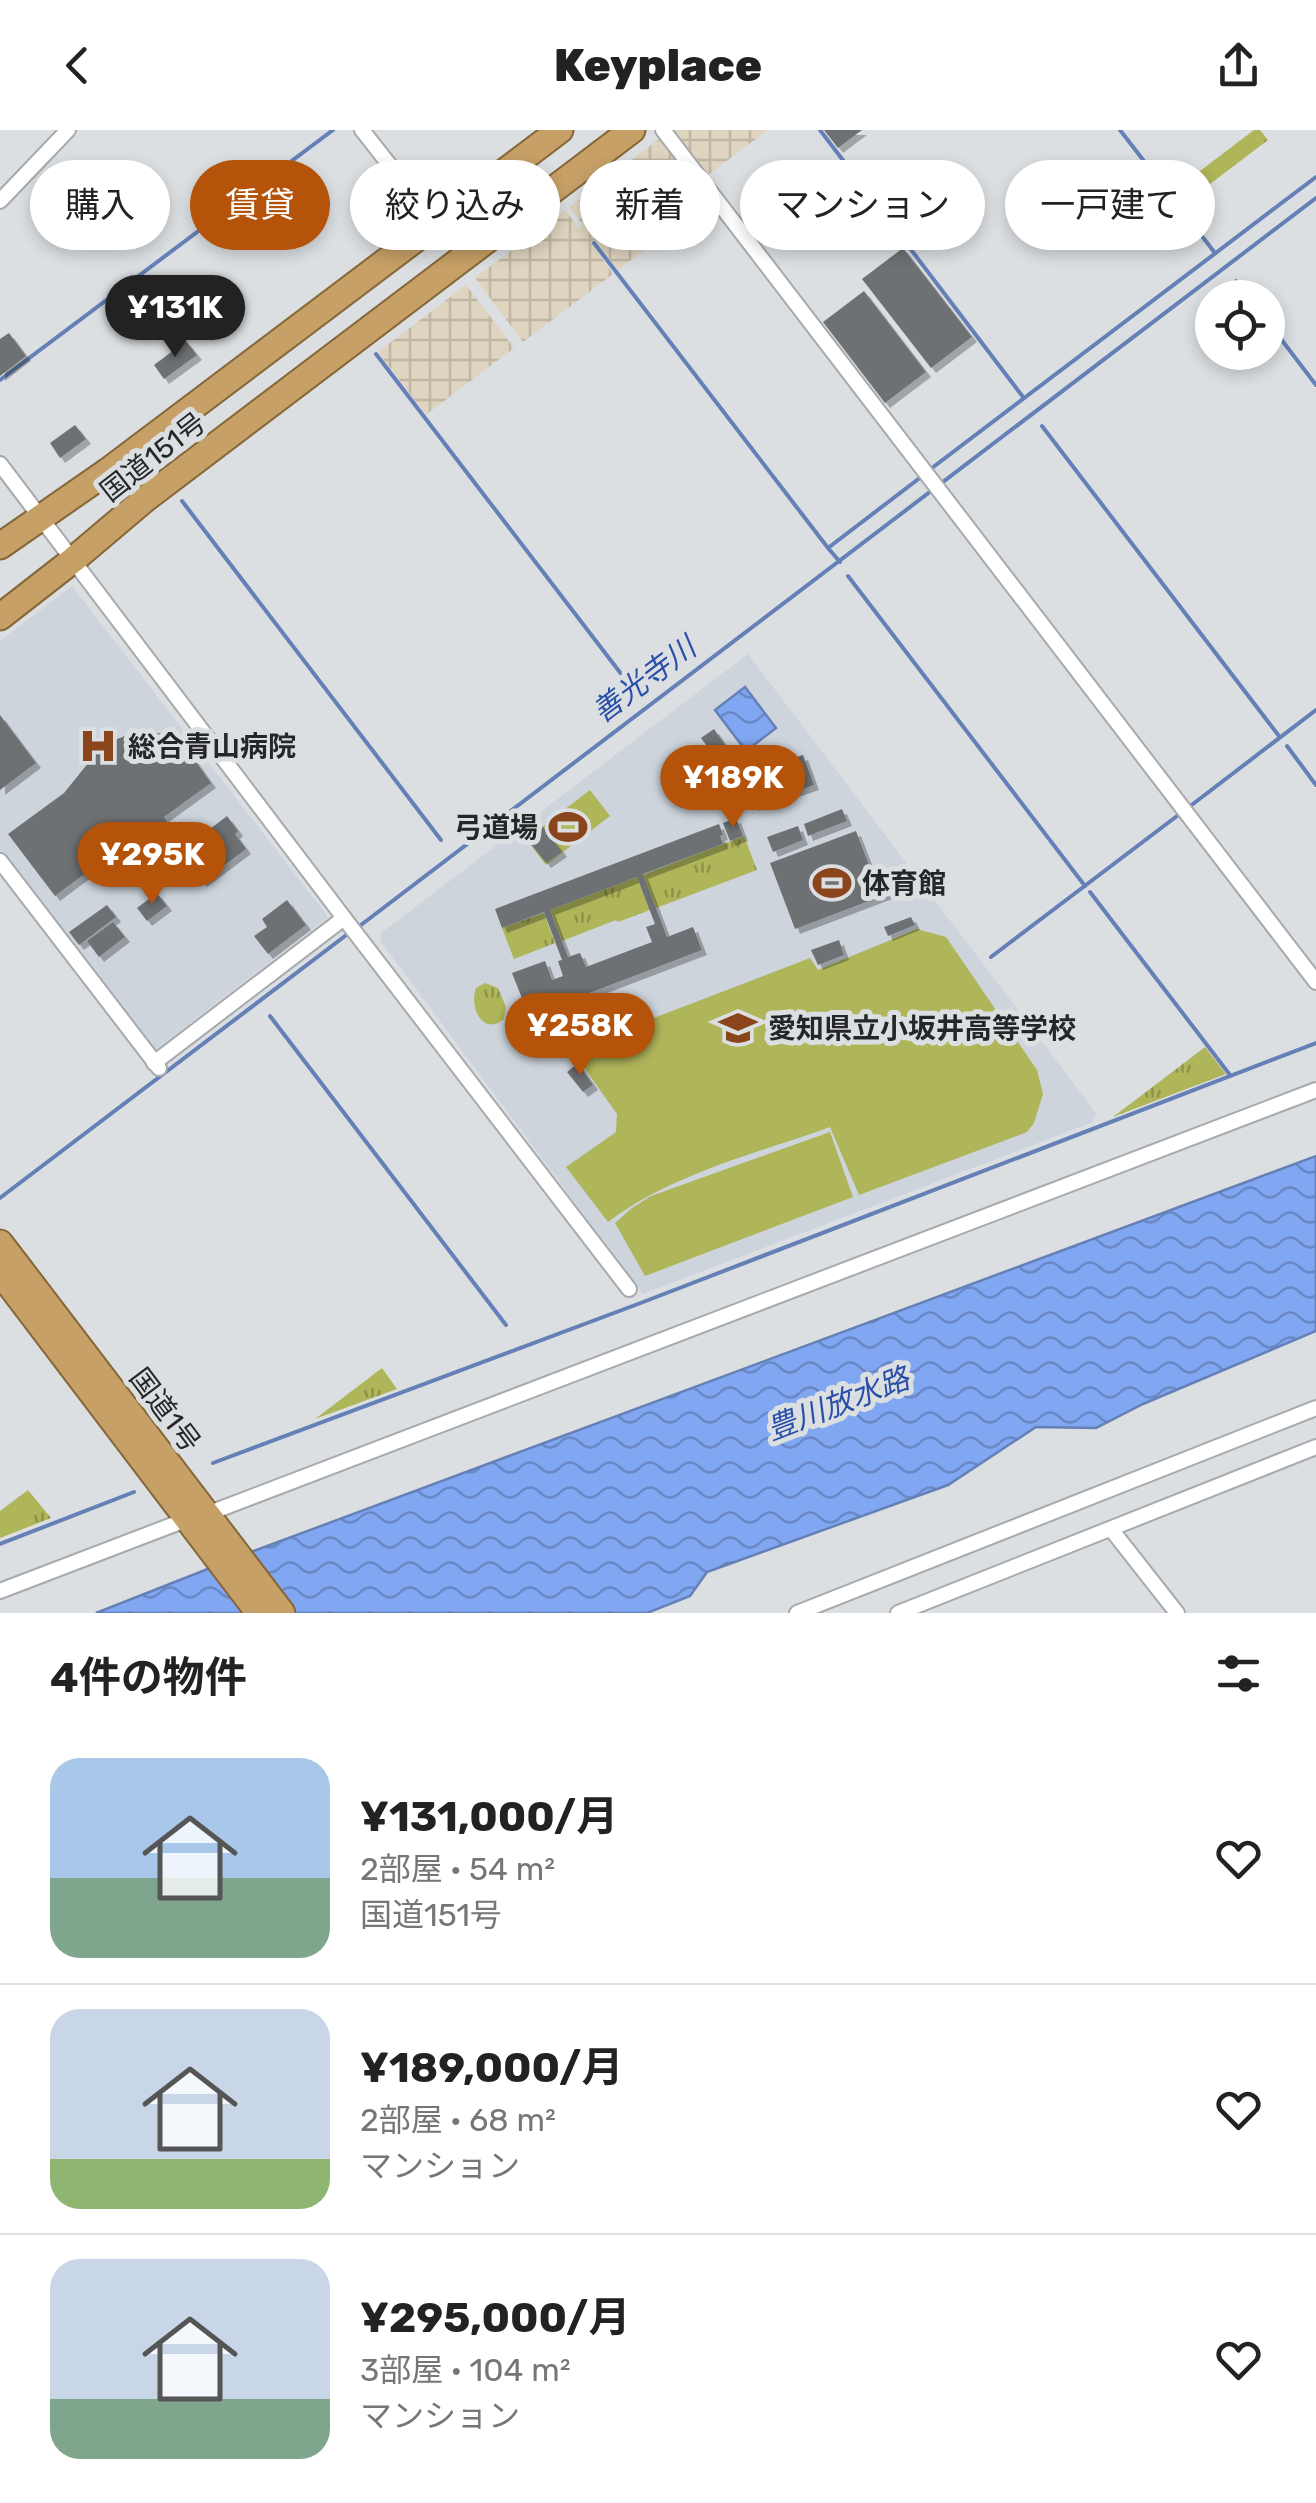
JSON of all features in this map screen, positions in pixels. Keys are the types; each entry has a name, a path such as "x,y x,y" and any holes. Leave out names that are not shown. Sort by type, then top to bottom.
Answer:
{"highway":[{"name":"国道151号","path":"520,160 560,130"},
{"name":"国道151号","path":"0,617 145,499 632,130"},
{"name":"国道151号","path":"0,546 123,460 402,250"},
{"name":"国道1号","path":"0,1243 205,1526 259,1613"},
{"name":"国道1号","path":"0,1272 205,1526 282,1613"}],"street":[{"path":"362,130 386,160"},
{"path":"663,130 1316,982"},
{"path":"0,201 62,132"},
{"path":"0,464 630,1289"},
{"path":"0,861 156,1066 347,921"},
{"path":"0,1591 205,1526 1316,1090"},
{"path":"797,1613 1316,1408"},
{"path":"898,1613 1316,1448"},
{"path":"1111,1529 1176,1613"}],"shaded area":[{"path":"673,130 768,130 720,166 720,160 696,160"},
{"path":"659,139 675,160 632,160"},
{"path":"580,199 580,221 570,207"},
{"path":"565,210 579,229 580,250 596,250 613,274 523,342 475,278 512,250 560,250 560,214"},
{"path":"603,250 644,250 618,270"},
{"path":"466,285 514,348 426,415 378,352"},
{"name":"総合青山病院","path":"72,586 328,917 155,1050 0,850 0,641"},
{"name":"愛知県立小坂井高等学校","path":"748,654 1096,1113 1093,1122 643,1294 381,942 381,933"}],"green space":[{"path":"1254,130 1260,130 1268,140 1215,180 1214,160"},
{"name":"弓道場","path":"590,790 610,816 546,865 526,839"},
{"path":"744,836 757,870 656,908 643,875"},
{"path":"637,877 650,910 562,941 550,910"},
{"path":"544,913 555,943 514,959 502,928"},
{"path":"917,929 946,937 1037,1070 1043,1094 1027,1132 859,1195 830,1127 687,1178 608,1222 566,1167 616,1132 617,1114 573,1049 810,958 818,970"},
{"path":"485,983 498,988 506,1007 504,1019 496,1024 484,1022 474,1003 476,988"},
{"path":"1205,1047 1226,1074 1113,1117"},
{"path":"830,1132 853,1197 645,1276 615,1223 632,1208 651,1196"},
{"path":"382,1368 397,1389 315,1419"},
{"path":"28,1490 51,1518 0,1538 0,1511"}],"water":[{"path":"745,687 776,728 746,751 715,710"},
{"name":"豊川放水路","path":"1316,1156 1316,1331 1096,1428 1036,1427 948,1485 707,1572 690,1596 647,1613 96,1613 251,1552"}],"building":[{"path":"824,130 862,130 838,148"},
{"path":"905,250 972,337 931,368 862,279"},
{"path":"864,291 926,372 885,403 823,322"},
{"path":"9,333 26,356 0,376 0,339"},
{"path":"186,341 197,355 164,379 154,365"},
{"path":"75,425 86,439 60,458 50,443"},
{"path":"0,715 36,763 0,790"},
{"path":"714,729 740,766 728,775 701,738"},
{"path":"147,732 167,734 181,741 211,783 164,817 179,837 118,882 102,861 55,896 8,834 64,793 93,757 112,741"},
{"path":"803,755 814,785 754,806 744,774"},
{"path":"842,809 847,821 808,836 804,824"},
{"path":"227,816 246,849 202,882 180,852"},
{"path":"736,818 743,836 730,841 723,823"},
{"path":"719,824 723,835 723,844 643,874 667,937 693,927 702,950 529,1016 512,973 545,961 552,980 563,976 558,961 562,960 544,912 502,928 495,909","holes":["637,877 655,924 646,927 652,942 586,967 580,953 568,957 550,910"]},
{"path":"798,826 803,840 773,852 767,837"},
{"path":"543,827 562,852 546,863 527,839"},
{"name":"体育館","path":"856,831 872,873 881,870 890,893 795,929 770,863"},
{"path":"157,893 167,906 147,921 137,908"},
{"path":"287,900 306,925 268,954 254,936 267,927 262,919"},
{"path":"107,905 116,917 79,945 69,932"},
{"path":"911,917 915,925 888,936 884,927"},
{"path":"113,922 125,937 99,957 87,941"},
{"path":"839,940 844,955 818,965 811,950"},
{"path":"578,1063 593,1085 583,1092 567,1072"}],"waterway":[{"path":"0,380 333,130"},
{"path":"820,130 1023,397"},
{"path":"1120,130 1215,253"},
{"path":"928,471 1316,177"},
{"name":"善光寺川","path":"357,928 1316,198"},
{"path":"599,250 828,548"},
{"path":"1285,344 1316,385"},
{"path":"376,354 635,692"},
{"path":"1042,426 1279,736"},
{"path":"840,562 828,548 921,477"},
{"path":"182,501 441,840"},
{"path":"848,576 1085,886"},
{"path":"1189,807 1316,710"},
{"path":"1287,746 1316,785"},
{"path":"991,957 1181,813"},
{"path":"1090,892 1230,1075"},
{"name":"善光寺川","path":"0,1198 349,933"},
{"path":"270,1016 506,1325"},
{"path":"213,1463 1316,1043"},
{"path":"0,1544 134,1492"}],"place":[{"name":"総合青山病院","path":"98,746"},
{"name":"弓道場","path":"568,827"},
{"name":"体育館","path":"832,883"},
{"name":"愛知県立小坂井高等学校","path":"738,1028"}]}
